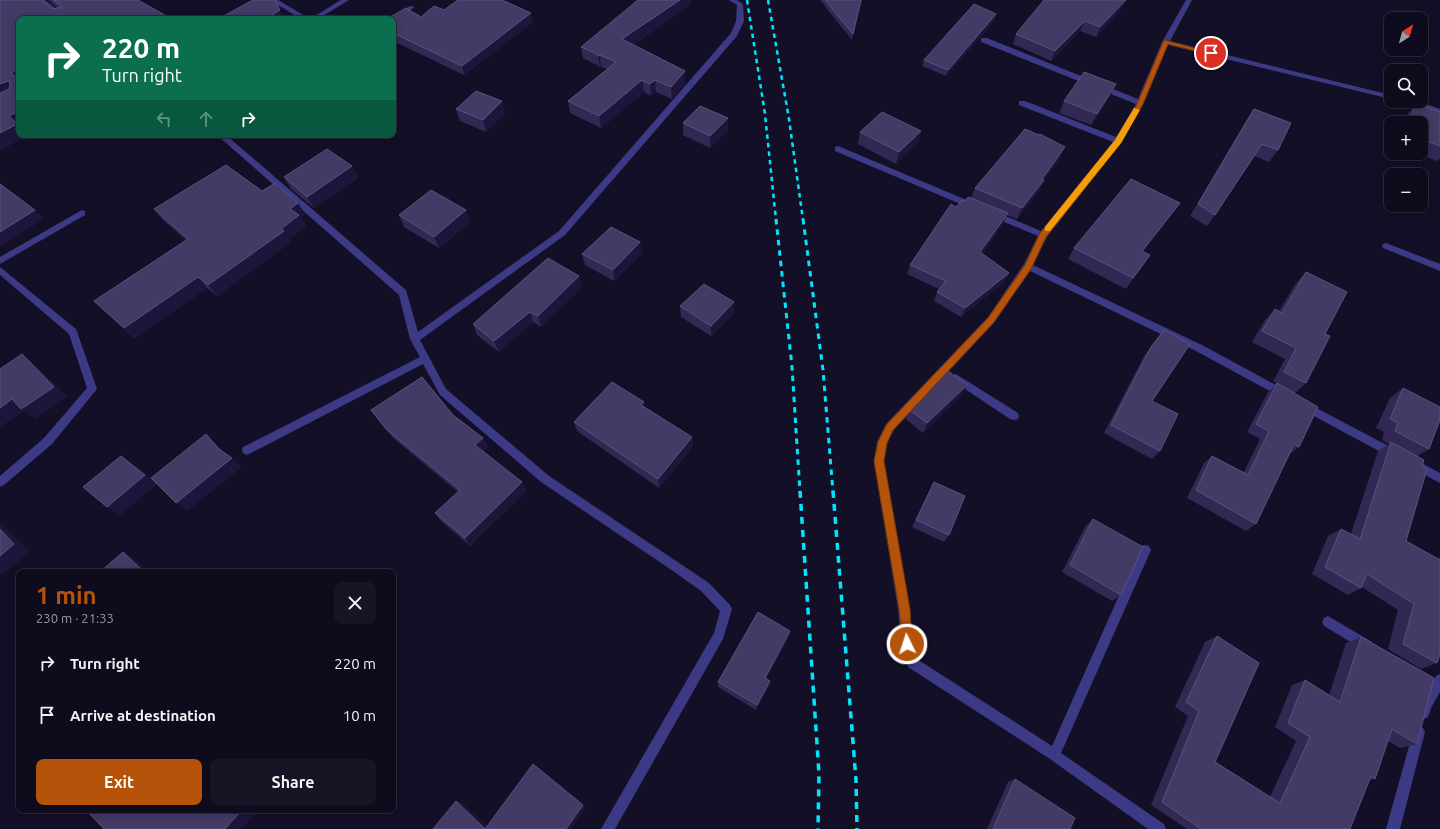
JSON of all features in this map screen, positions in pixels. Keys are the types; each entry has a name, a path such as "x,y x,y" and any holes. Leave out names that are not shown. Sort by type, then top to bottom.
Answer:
{"street":[{"path":"41,0 61,16"},
{"path":"318,16 346,0"},
{"path":"1159,829 1054,755 912,663 907,644 904,609 879,461 882,442 890,427 991,320 1028,266 1043,235 1118,141 1140,104 1166,42 1188,0"},
{"path":"270,1 300,16"},
{"path":"415,339 562,233 734,34 740,21 737,1"},
{"path":"396,17 412,7"},
{"path":"984,40 1140,104"},
{"path":"1166,42 1384,94"},
{"path":"1022,102 1118,141"},
{"path":"1428,108 1440,112"},
{"path":"224,138 403,293 415,339 443,392 545,479 677,567 705,587 726,608 719,635 608,829"},
{"path":"838,149 1043,235"},
{"path":"0,261 82,213"},
{"path":"1386,246 1440,268"},
{"path":"1028,266 1199,348 1440,478"},
{"path":"0,270 73,332 92,389 48,441 0,482"},
{"path":"247,450 425,359"},
{"path":"943,370 1014,416"},
{"path":"1054,755 1146,550"},
{"path":"1328,622 1382,654"},
{"path":"1393,829 1426,704 1435,682"}],"building":[{"path":"0,0 41,0 52,9 62,7 53,0 138,0 167,16 16,16 16,70 11,73 16,77 16,112 9,116 16,125 0,133 0,93 9,89 10,82 8,81 0,84"},
{"path":"253,0 275,0 280,10 270,16 224,16"},
{"path":"458,0 502,0 531,13 462,66 396,34 396,16 392,16 406,8 421,17 434,6 444,10"},
{"path":"638,0 680,0 622,39 685,71 671,87 655,80 650,84 642,80 599,116 568,101 616,62 600,55 598,56 595,53 581,47"},
{"path":"825,0 861,0 853,34"},
{"path":"1044,0 1126,0 1100,27 1085,21 1055,51 1016,34"},
{"path":"974,4 996,14 948,70 924,60"},
{"path":"1084,72 1116,84 1097,114 1064,101"},
{"path":"476,91 502,101 483,120 456,109"},
{"path":"700,106 728,118 710,136 683,123"},
{"path":"1415,108 1428,108 1440,112 1440,146 1428,142 1428,116 1412,116"},
{"path":"1254,109 1291,123 1278,150 1262,144 1215,215 1198,204"},
{"path":"882,112 921,131 899,152 860,132"},
{"path":"1025,129 1039,135 1040,134 1065,147 1042,179 1044,180 1022,208 975,188"},
{"path":"327,149 352,166 307,197 284,177"},
{"path":"226,165 262,191 275,183 298,203 290,209 299,215 281,229 284,231 208,285 198,277 124,328 94,301 188,239 154,209"},
{"path":"1131,179 1180,203 1142,251 1150,255 1133,278 1074,248"},
{"path":"0,184 35,210 0,232"},
{"path":"431,190 466,210 434,237 399,215"},
{"path":"968,197 1008,213 980,252 1009,273 965,308 937,292 946,281 910,265 951,204 956,207 962,200 965,201"},
{"path":"611,227 640,242 613,270 582,254"},
{"path":"548,258 579,276 538,316 530,312 494,341 473,324"},
{"path":"1306,272 1347,292 1325,334 1330,336 1306,383 1284,372 1296,348 1262,331 1275,309 1282,313"},
{"path":"704,284 734,302 711,326 680,306"},
{"path":"1164,330 1190,344 1152,401 1178,414 1160,451 1111,425 1151,347"},
{"path":"22,354 54,387 21,409 12,399 0,408 0,369"},
{"path":"948,371 967,385 927,423 910,410"},
{"path":"422,377 453,415 483,438 475,445 522,482 465,538 435,513 460,490 386,429 371,410"},
{"path":"612,382 644,402 641,405 692,437 658,479 574,422"},
{"path":"1277,383 1318,407 1299,447 1294,444 1256,524 1196,490 1212,456 1248,475 1269,431 1256,424"},
{"path":"1403,388 1440,407 1440,420 1429,449 1395,431 1398,423 1390,419"},
{"path":"206,434 219,449 232,458 176,503 151,478"},
{"path":"1391,442 1424,460 1422,466 1427,469 1406,541 1440,560 1440,654 1437,663 1403,644 1414,604 1367,574 1361,588 1325,567 1341,529 1360,539"},
{"path":"121,456 145,475 107,507 83,487"},
{"path":"934,482 965,496 949,535 916,520"},
{"path":"1093,519 1143,547 1121,595 1070,565"},
{"path":"0,529 14,544 0,556"},
{"path":"123,552 141,569 103,569"},
{"path":"758,612 790,631 765,678 770,681 757,705 718,682"},
{"path":"1217,636 1259,663 1215,762 1280,803 1310,737 1288,723 1305,680 1340,702 1361,637 1434,678 1417,744 1392,729 1375,779 1371,776 1350,829 1201,829 1162,802 1199,711 1186,702"},
{"path":"533,764 583,805 566,829 485,829"},
{"path":"1015,779 1075,818 1070,829 993,829"},
{"path":"456,801 485,829 433,829"},
{"path":"89,813 239,813 225,829 104,829"}],"railway":[{"path":"747,0 765,114 776,220"},
{"path":"768,0 789,119 803,220"},
{"path":"776,219 792,367 800,492"},
{"path":"803,219 823,370 833,492"},
{"path":"800,491 819,774 818,829"},
{"path":"833,491 856,780 857,829"}],"slow traffic":[{"path":"1048,229 1118,141 1136,110"}],"route":[{"path":"907,644 904,609 879,461 882,442 890,427 991,320 1028,266 1043,235 1118,141 1140,104 1166,42 1211,53"}]}
